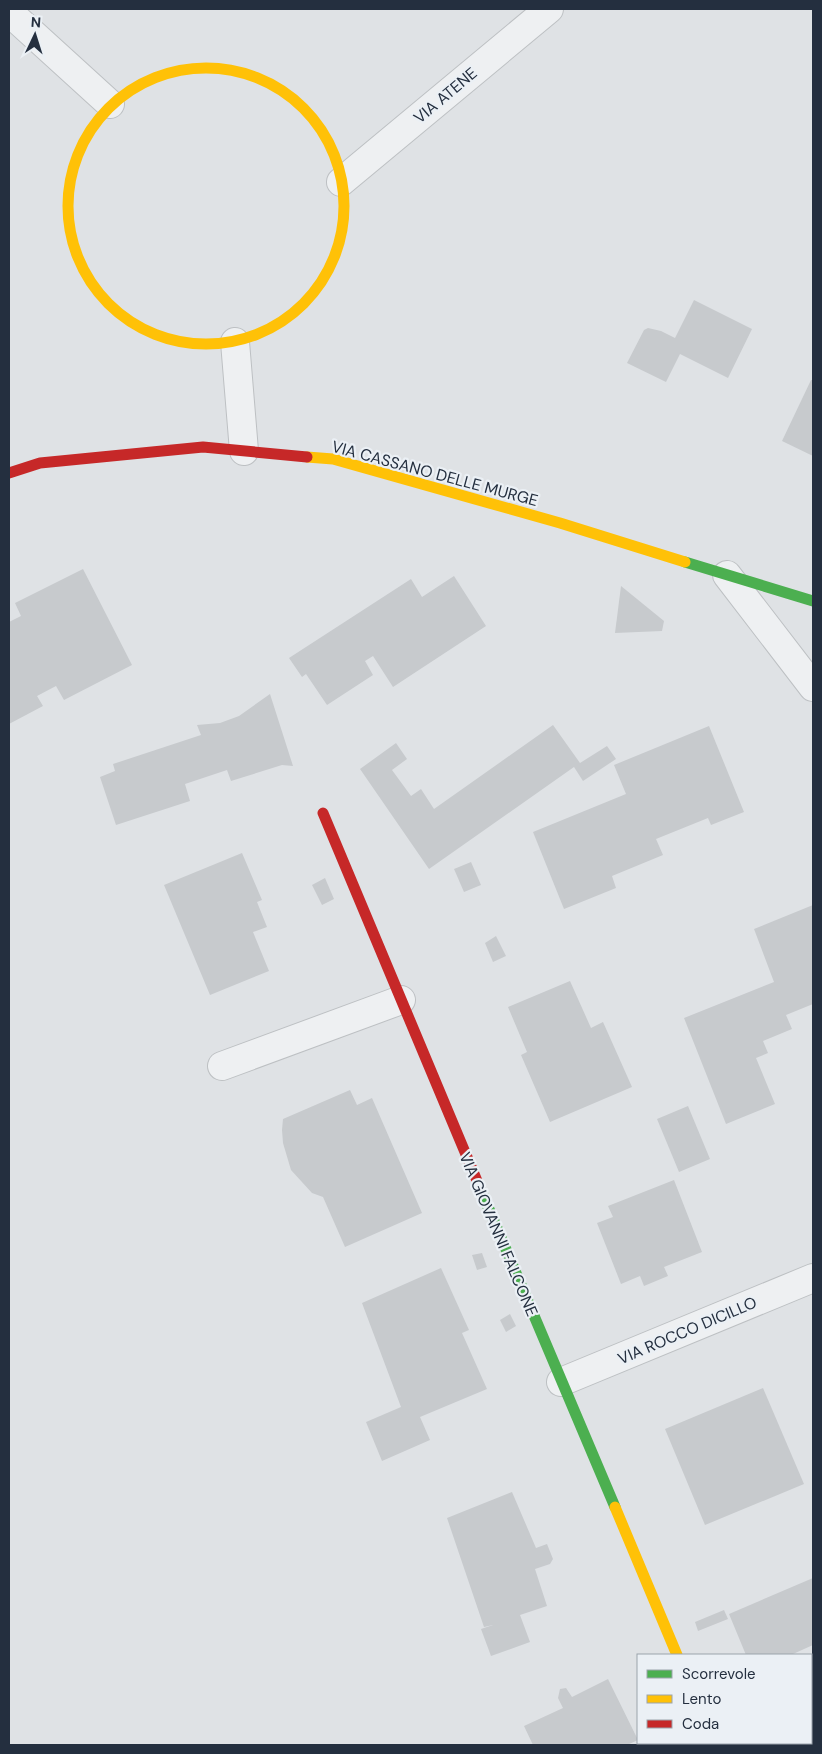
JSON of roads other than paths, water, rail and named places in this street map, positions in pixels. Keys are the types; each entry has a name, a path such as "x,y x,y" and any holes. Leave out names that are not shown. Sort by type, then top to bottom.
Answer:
{"street":[{"name":"VIA ATENE","path":"342,182 549,9"},
{"path":"9,12 110,104"},
{"path":"191,68 236,70 279,88 315,119 338,160 342,182 346,206 338,252 314,294 279,325 235,342 188,344 144,331 108,305 81,269 68,227 68,182 83,139 110,104 147,79 191,68"},
{"path":"235,342 244,451"},
{"name":"VIA CASSANO DELLE MURGE","path":"9,473 40,463 204,447 333,460 560,523 813,601"},
{"path":"727,575 813,687"},
{"name":"VIA GIOVANNI FALCONE","path":"323,813 676,1654"},
{"path":"222,1066 400,1000"},
{"name":"VIA ROCCO DICILLO","path":"561,1382 813,1278"}]}
